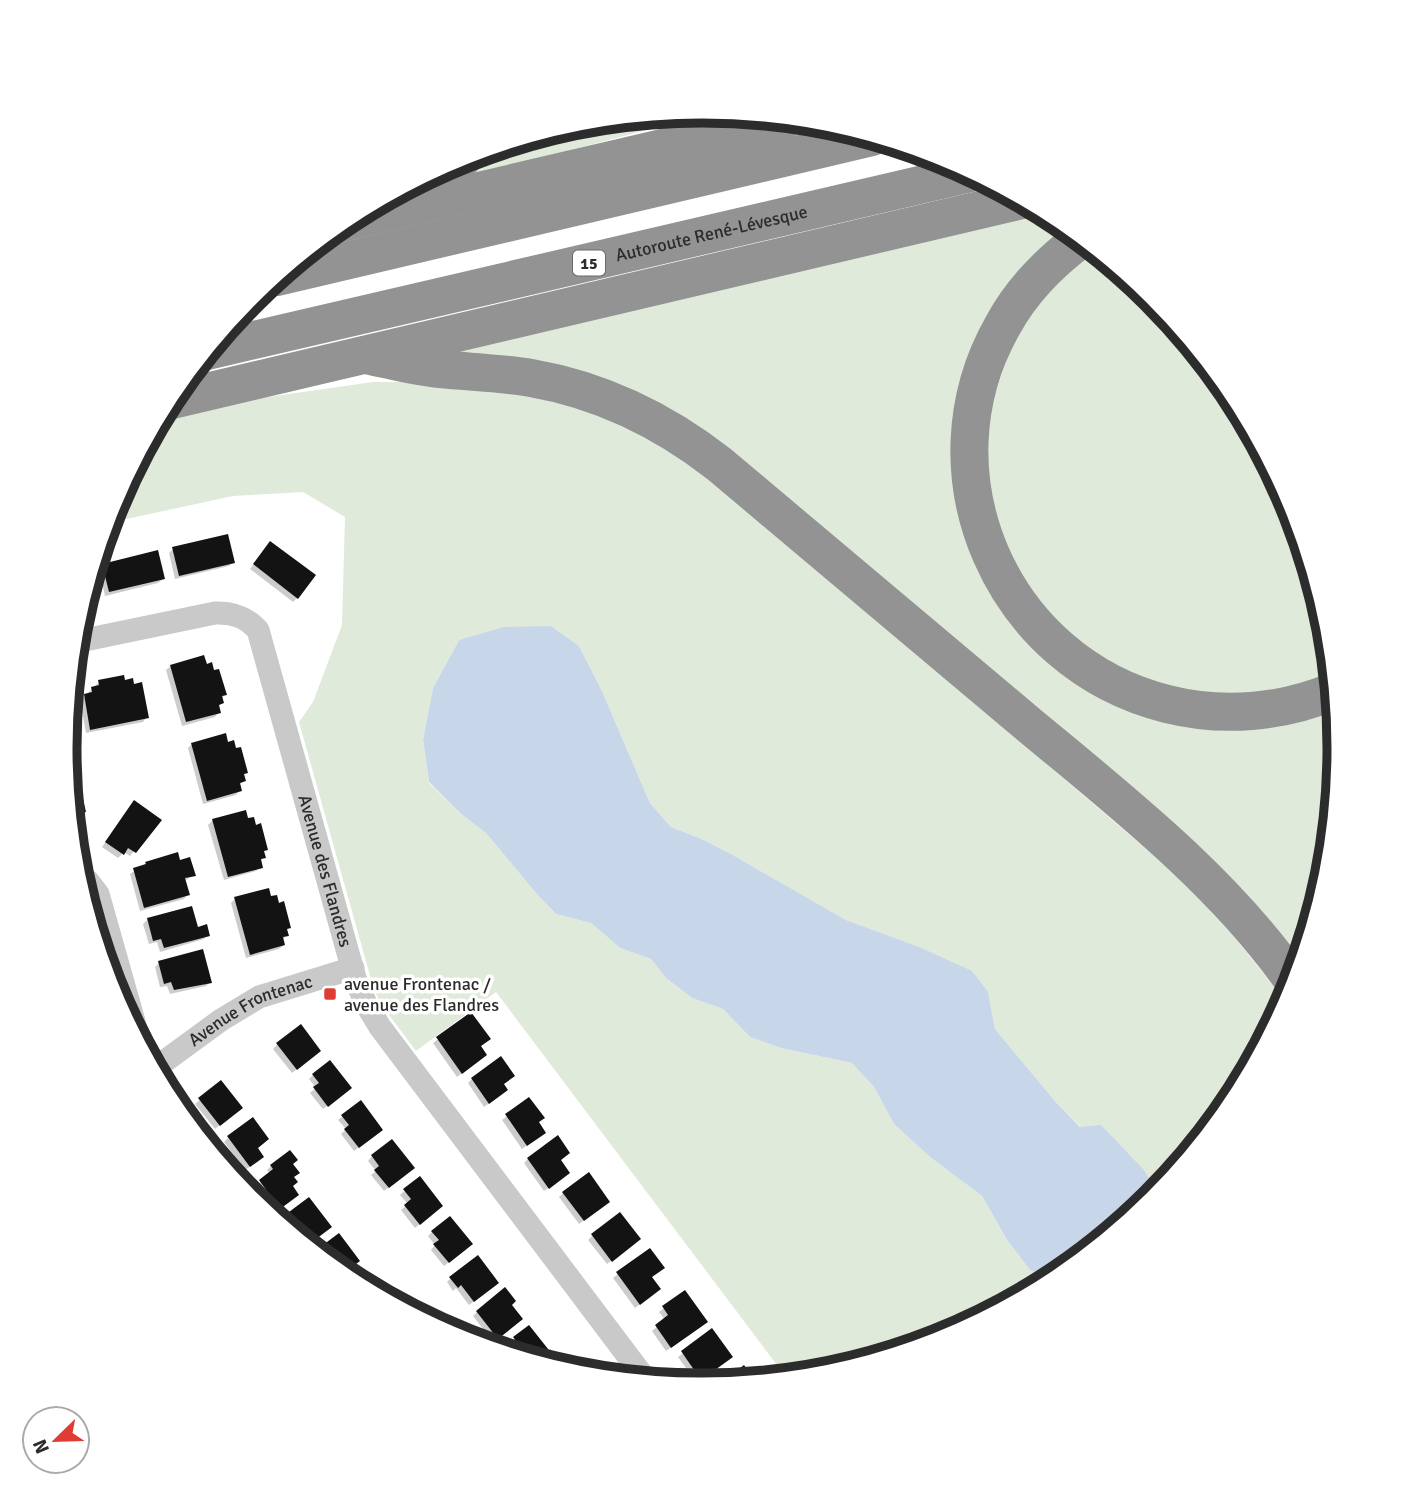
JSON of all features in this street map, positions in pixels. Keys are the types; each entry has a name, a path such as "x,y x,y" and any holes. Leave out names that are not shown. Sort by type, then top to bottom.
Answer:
{"highway":[{"path":"377,215 758,125"},
{"path":"297,272 853,141"},
{"name":"Autoroute René-Lévesque","path":"223,347 955,177"},
{"path":"185,397 1008,203"},
{"path":"1073,246 1051,264 1014,307 992,348 975,397 969,453 972,492 981,529 1003,580 1025,614 1068,656 1102,679 1149,699 1192,710 1242,713 1294,705 1325,694"},
{"path":"366,355 438,369 506,374 554,383 627,407 675,432 730,473 1140,820 1223,897 1285,971"}],"street":[{"name":"Avenue des Flandres","path":"87,640 215,613 236,614 252,623 258,630 361,994 380,1027 638,1370"},
{"path":"93,887 98,894 122,979"},
{"name":"Avenue Frontenac","path":"163,1063 221,1020 259,997 353,968"}],"green space":[{"path":"669,124 445,184 443,180 463,171 540,144 620,128"},
{"path":"1027,215 1049,228 1065,240 1008,293 961,515 1096,691 1326,703 1326,789 1322,830 1306,910 1291,957 727,455 436,356"},
{"path":"1086,256 1144,306 1172,336 1222,401 1263,472 1294,547 1315,626 1323,677 1260,697 1166,689 1116,668 1072,640 1040,606 996,530 983,429 1017,330 1047,289"},
{"path":"373,382 423,382 529,393 607,416 668,448 752,513 1165,865 1198,897 1243,948 1277,991 1263,1024 1222,1095 1198,1128 1152,1182 1144,1170 1081,1127 1055,1101 995,1029 988,993 917,946 846,920 731,854 671,827 650,803 602,691 579,646 551,626 459,640 433,688 423,740 429,783 460,813 486,833 556,914 591,923 620,948 651,959 666,978 692,998 723,1009 750,1037 781,1048 852,1063 874,1087 894,1124 930,1157 982,1196 1007,1240 1030,1270 1039,1274 978,1309 903,1340 864,1352 780,1368 496,992 416,1051 383,1007 374,990 299,722 313,702 342,625 345,517 303,492 233,496 121,520 141,472 172,418 233,402"}],"water":[{"path":"551,626 579,646 602,691 650,803 671,827 731,854 846,920 917,946 972,971 988,992 995,1029 1055,1101 1080,1127 1101,1125 1144,1170 1152,1182 1114,1218 1039,1274 1030,1270 1007,1240 982,1196 930,1157 894,1124 874,1087 852,1063 781,1048 750,1037 723,1009 692,998 666,978 651,959 620,948 591,923 556,914 486,833 460,813 429,782 423,740 433,688 459,640 504,627"}],"building":[{"path":"228,534 235,563 179,576 172,547"},
{"path":"270,541 316,575 298,599 253,564"},
{"path":"158,550 165,579 109,592 103,569 105,563"},
{"path":"204,655 207,664 212,662 214,670 219,669 227,695 222,696 224,703 219,705 221,713 186,722 170,665"},
{"path":"124,675 125,680 133,678 134,684 142,682 149,718 90,730 84,694 92,692 91,687 99,685 98,680"},
{"path":"226,733 228,742 234,740 236,748 241,747 248,773 244,774 246,781 240,783 242,791 207,801 191,743"},
{"path":"78,777 86,812 80,813 78,789"},
{"path":"134,800 162,820 136,853 128,848 124,855 105,842"},
{"path":"246,810 248,818 254,817 256,825 261,823 268,850 264,851 266,858 261,859 263,868 228,877 212,819"},
{"path":"178,852 180,860 190,857 196,876 185,878 190,895 144,908 133,868"},
{"path":"269,888 271,896 277,895 279,903 284,901 291,928 287,929 289,936 283,937 285,945 250,955 234,897"},
{"path":"192,906 198,927 207,924 210,936 164,948 161,939 153,941 147,918"},
{"path":"203,949 212,983 174,990 171,982 164,984 158,961"},
{"path":"471,1012 491,1039 481,1046 487,1055 462,1074 436,1037"},
{"path":"301,1024 321,1051 297,1070 276,1043"},
{"path":"501,1056 515,1076 504,1084 508,1090 489,1104 471,1078"},
{"path":"330,1060 352,1088 328,1107 313,1087 319,1083 312,1074"},
{"path":"221,1080 243,1108 220,1126 198,1098"},
{"path":"529,1097 545,1118 539,1122 546,1133 527,1146 505,1114"},
{"path":"361,1100 383,1130 359,1148 344,1129 349,1125 341,1115"},
{"path":"253,1117 269,1139 258,1148 264,1157 250,1167 227,1136"},
{"path":"558,1135 570,1153 561,1160 570,1173 549,1189 527,1158"},
{"path":"392,1139 415,1168 389,1188 374,1170 379,1166 371,1155"},
{"path":"290,1150 298,1160 293,1164 300,1173 294,1177 298,1182 293,1186 299,1195 280,1209 259,1180 273,1169 270,1165"},
{"path":"589,1172 610,1202 584,1221 562,1192"},
{"path":"420,1176 443,1206 420,1225 404,1205 411,1199 403,1189"},
{"path":"309,1197 332,1227 316,1239 286,1214"},
{"path":"620,1212 641,1239 612,1262 591,1234"},
{"path":"450,1216 473,1244 449,1263 433,1244 439,1240 431,1231"},
{"path":"339,1233 360,1261 353,1266 323,1245"},
{"path":"650,1248 665,1268 652,1277 661,1289 640,1305 616,1272"},
{"path":"478,1255 499,1283 474,1302 461,1285 458,1288 449,1277"},
{"path":"505,1287 516,1301 512,1305 523,1319 498,1339 476,1311"},
{"path":"685,1290 708,1322 671,1348 655,1325 668,1315 662,1306"},
{"path":"529,1325 552,1354 520,1346 513,1337"},
{"path":"712,1328 733,1357 711,1373 696,1373 681,1351"},
{"path":"744,1365 749,1371 743,1372 735,1372"}],"place":[{"name":"avenue Frontenac / avenue des Flandres","path":"330,994"}]}
